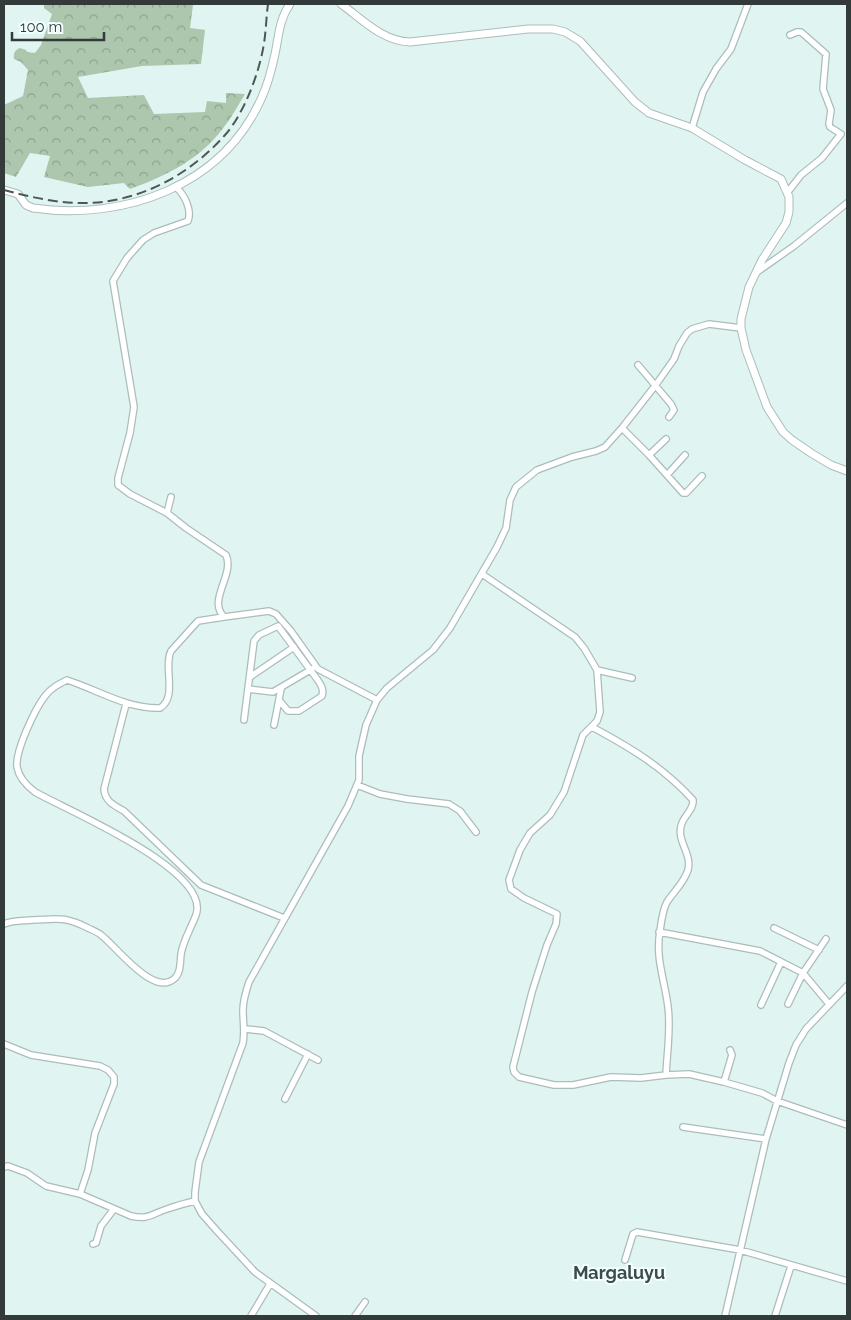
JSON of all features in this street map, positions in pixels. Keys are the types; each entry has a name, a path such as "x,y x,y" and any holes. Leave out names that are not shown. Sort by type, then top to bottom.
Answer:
{"street":[{"path":"4,190 18,194 26,205 33,208 92,211 136,202 177,188 213,163 239,136 252,116 262,97 275,53 282,15 290,4"},
{"path":"341,4 378,32 400,42 528,29 553,29 565,32 580,41 642,108 657,117 692,128 750,163 782,179 789,203 786,223 762,260 749,287 741,319 741,328 746,350 767,407 775,421 792,440 832,465 847,471"},
{"path":"692,128 703,92 716,69 731,49 748,4"},
{"path":"787,193 801,175 822,158 840,134 829,124 831,110 823,89 826,54 801,32 790,35"},
{"path":"177,188 184,196 189,213 188,221 159,231 143,240 127,258 113,281 134,407 132,423 117,482 120,488 167,513 226,555 228,559 226,574 218,606 220,613 224,617"},
{"path":"757,272 794,246 847,204"},
{"path":"316,1316 270,1284 233,1250 202,1214 195,1201 199,1162 243,1043 246,1029 243,1012 244,994 249,982 348,806 357,785 362,743 369,715 376,700 387,688 433,650 441,640 482,574 506,528 510,500 516,487 537,470 572,457 596,452 605,447 655,386 674,359 687,333 692,329 708,324 741,328"},
{"path":"638,365 662,392 673,408 673,412 669,417"},
{"path":"622,428 650,455 684,494 702,476"},
{"path":"650,455 666,439"},
{"path":"666,475 686,456"},
{"path":"167,513 171,497"},
{"path":"482,574 575,637 584,648 596,670 600,712 597,721 583,735 564,792 550,815 530,833 520,850 509,880 511,889 557,914 556,924 547,945 526,1011 513,1068 514,1072 519,1077 527,1080 564,1086 611,1077 641,1078 689,1074 724,1082 762,1094 847,1125"},
{"path":"4,924 18,920 61,918 71,920 102,935 133,967 158,981 169,982 174,980 179,971 182,950 197,912 196,900 191,889 181,878 141,848 35,792 22,779 17,770 18,751 45,696 56,685 67,680 89,687 126,704 153,708 163,706 170,691 168,656 198,622 224,617 274,612 291,631 318,669 376,700"},
{"path":"244,720 253,645 259,635 279,626 322,688 322,696 296,712 288,711 279,700"},
{"path":"250,677 294,647"},
{"path":"248,688 273,692 281,689 309,670 318,669"},
{"path":"596,670 632,678"},
{"path":"276,714 274,725 281,689"},
{"path":"126,704 104,788 106,798 124,811 201,884 284,918"},
{"path":"592,727 632,748 681,785 693,800 693,807 683,819 680,833 689,856 688,868 684,881 666,904 659,932 659,961 669,1008 666,1075"},
{"path":"357,785 380,794 407,800 449,804 460,811 476,832"},
{"path":"191,889 201,884"},
{"path":"774,928 819,950"},
{"path":"659,932 760,951 803,973 829,1004"},
{"path":"788,1004 803,973 826,939"},
{"path":"761,1004 781,962"},
{"path":"725,1316 766,1139 796,1045 806,1029 847,986"},
{"path":"246,1029 264,1031 318,1060"},
{"path":"4,1044 31,1055 100,1066 108,1070 114,1077 114,1084 96,1133 88,1170 80,1194"},
{"path":"724,1082 732,1055 730,1050"},
{"path":"285,1099 308,1054"},
{"path":"683,1127 766,1139"},
{"path":"4,1167 8,1166 27,1173 46,1186 80,1194 140,1218 151,1217 164,1210 195,1201"},
{"path":"94,1244 96,1244 101,1226 114,1209"},
{"path":"626,1260 633,1234 636,1232 740,1250 847,1281"},
{"path":"775,1316 791,1266"},
{"path":"251,1316 270,1284"},
{"path":"355,1316 365,1302"}],"green space":[{"path":"44,4 193,5 190,28 205,30 201,64 142,66 78,77 88,98 144,95 154,114 205,112 207,101 226,103 226,93 245,94 227,123 205,148 182,165 130,189 124,183 88,187 44,177 50,156 30,153 16,177 4,173 4,105 23,96 28,70 21,62 14,59 14,53 20,48 27,52 35,53 41,45 52,14 44,8"}],"railway":[{"path":"4,190 69,203 96,203 142,193 187,169 201,159 225,135 244,106 261,60 268,4"}],"district":[{"name":"Margaluyu","path":"619,1273"}]}
